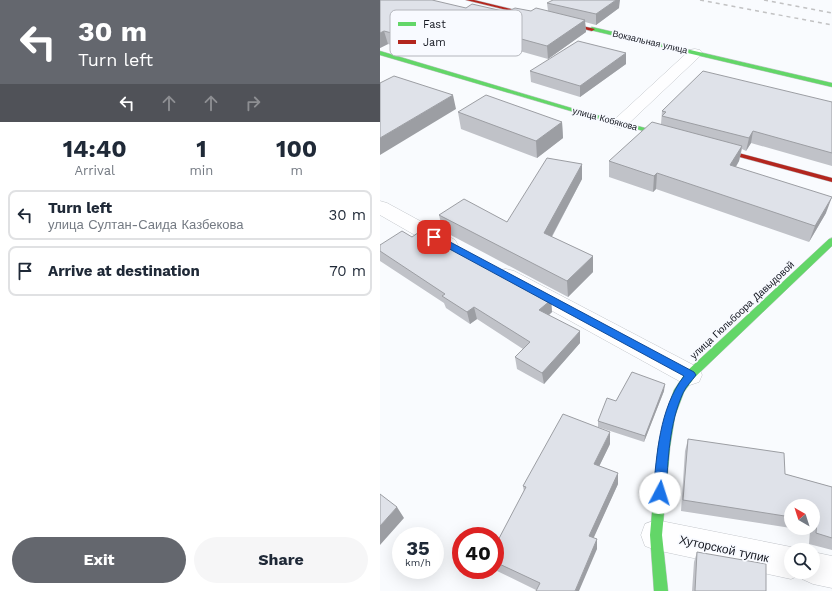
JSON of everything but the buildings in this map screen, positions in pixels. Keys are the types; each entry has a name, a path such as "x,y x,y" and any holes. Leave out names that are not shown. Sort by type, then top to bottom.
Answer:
{"street":[{"name":"Вокзальная улица","path":"468,0 511,10"},
{"name":"Вокзальная улица","path":"522,13 832,85"},
{"name":"улица Кобякова","path":"380,53 390,56"},
{"path":"620,123 695,53"},
{"name":"улица Кобякова","path":"390,56 620,123 681,139"},
{"path":"704,145 832,180"},
{"path":"380,207 467,255"},
{"name":"улица Гюльбоора Давыдовой","path":"662,591 656,535 664,447 670,416 679,390 690,375 832,241"},
{"path":"487,266 690,375"},
{"name":"Хуторской тупик","path":"656,535 784,562"},
{"path":"820,569 832,572"}],"railway":[{"path":"700,0 832,25"},
{"path":"764,0 832,13"}],"traffic: fast":[{"path":"592,29 832,85"},
{"path":"380,53 390,56"},
{"path":"390,56 576,111 673,137"},
{"path":"661,591 656,535 664,447 670,416 679,390 690,375 832,241"}],"traffic: jam":[{"path":"468,0 511,10"},
{"path":"522,13 592,29"},
{"path":"712,148 832,180"}],"route":[{"path":"434,237 690,375 679,390 670,416 664,447 660,493"}]}
